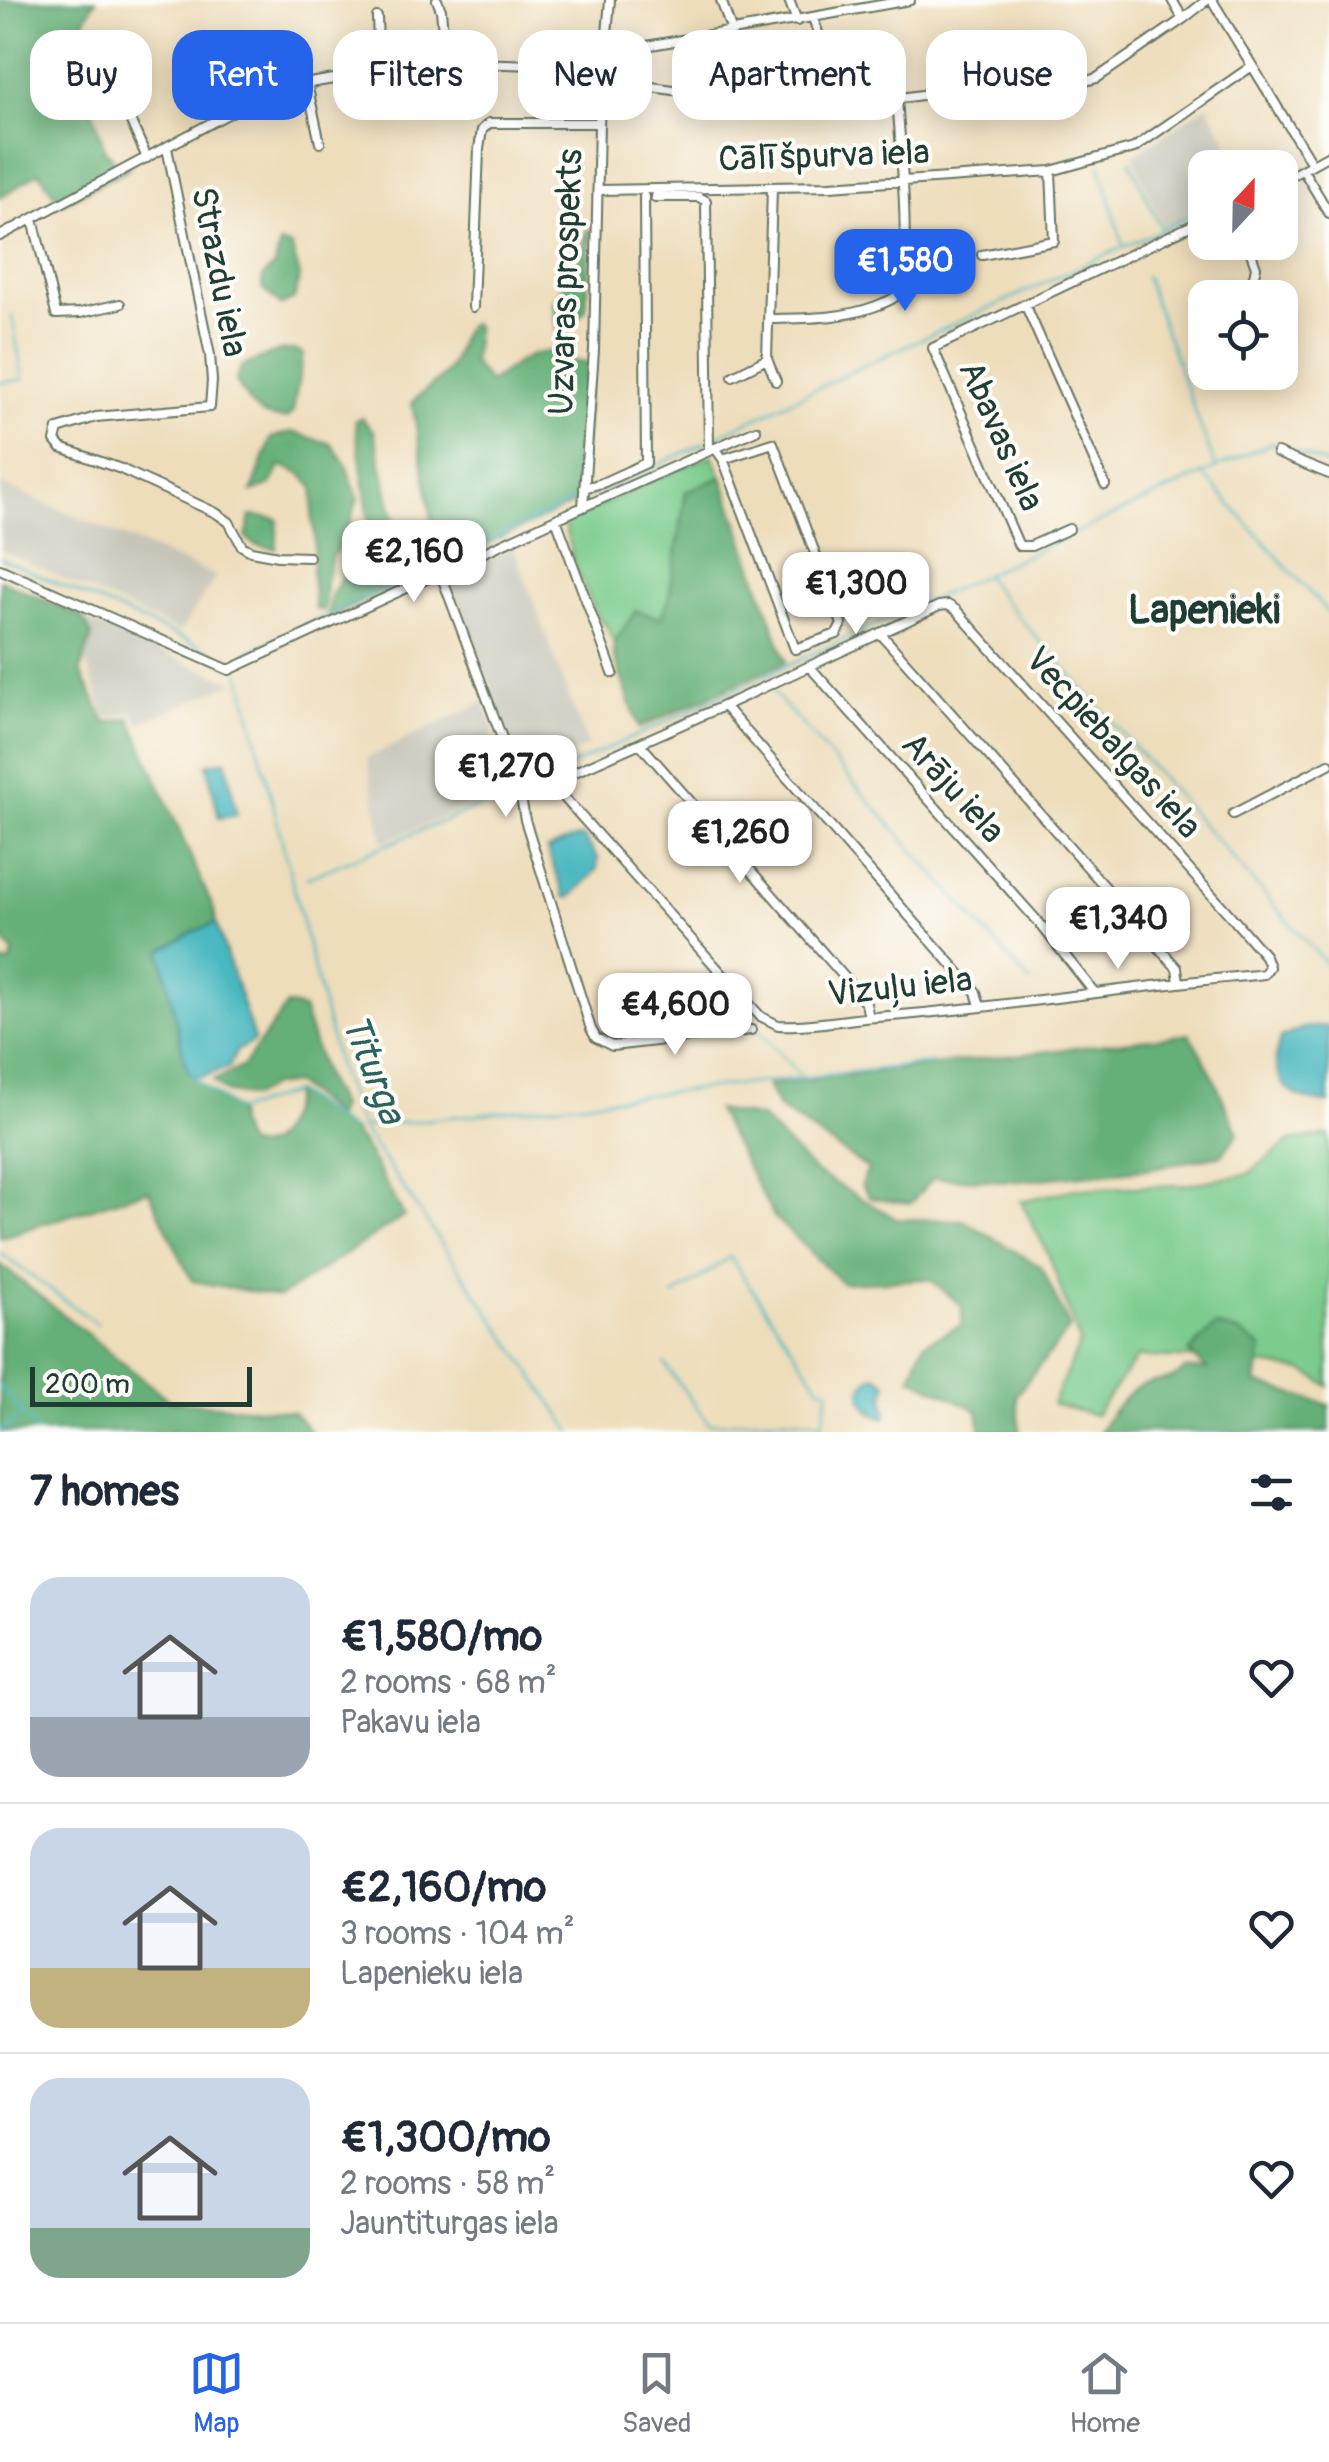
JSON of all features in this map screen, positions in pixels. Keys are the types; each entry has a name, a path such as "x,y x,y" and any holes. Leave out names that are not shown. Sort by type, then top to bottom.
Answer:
{"street":[{"path":"437,0 443,30"},
{"path":"708,0 721,0 731,30"},
{"path":"789,0 796,21"},
{"path":"744,30 910,0"},
{"path":"1172,0 1183,19"},
{"path":"906,98 969,88 1037,87 1097,78 1209,0 1252,66 1329,212"},
{"name":"Uzvaras prospekts","path":"606,30 607,1"},
{"path":"377,17 377,30"},
{"path":"813,18 817,30"},
{"name":"Cālīšpurva iela","path":"600,190 772,188 1051,171 1134,148 1252,66"},
{"path":"313,111 320,143"},
{"path":"130,120 147,158"},
{"path":"0,236 218,120"},
{"name":"Uzvaras prospekts","path":"583,506 593,370 600,120"},
{"path":"770,319 856,314 894,298 901,291 904,181 899,120"},
{"path":"473,307 478,149 482,130 488,123 600,124"},
{"name":"Strazdu iela","path":"167,148 210,355 210,407 96,417 58,429 55,441 61,448 121,469 216,513 229,522 242,546 251,551 309,557"},
{"path":"1298,172 1329,155"},
{"path":"982,255 1054,241 1051,171"},
{"path":"772,188 768,359 776,381"},
{"path":"584,488 646,464 644,197"},
{"path":"655,197 706,201 712,449 723,459 795,648 837,634 842,624 773,443 723,459"},
{"path":"33,219 56,314 120,304"},
{"path":"1105,485 1025,304 1188,227"},
{"name":"Abavas iela","path":"1025,304 933,348 1019,546 1031,546 1068,529"},
{"path":"733,376 768,359"},
{"path":"0,570 229,670 756,430"},
{"path":"1277,454 1329,474"},
{"path":"556,519 613,674"},
{"path":"440,572 518,781 525,820 591,1030 602,1043 612,1046 751,1030"},
{"name":"Vecpiebalgas iela","path":"880,634 940,606 948,604 956,610 1266,956 1269,967"},
{"path":"521,796 880,634 1177,968 1179,982"},
{"name":"Arāju iela","path":"809,666 1041,925 1094,992"},
{"path":"724,706 976,992 980,1006"},
{"path":"640,744 846,979 866,1004 870,1018"},
{"path":"1233,814 1329,764"},
{"name":"Vizuļu iela","path":"552,784 760,1016 772,1023 784,1026 1047,1000 1264,974 1269,967"}],"shaded area":[{"path":"1207,105 1232,150 1188,150 1188,217 1164,228 1133,156"},
{"path":"0,484 216,576 180,632 0,550"},
{"path":"513,547 588,747 523,774 448,577"},
{"path":"64,612 236,682 139,724 133,712 106,718"},
{"path":"484,702 494,730 490,738 493,747 500,748 513,788 383,842 367,758"}],"green space":[{"path":"0,0 96,0 81,30 30,30 30,120 96,120 104,150 115,164 130,168 61,204 39,172 0,198"},
{"path":"591,229 586,309 569,334 558,333 554,303 583,250 586,231"},
{"path":"280,244 291,246 300,276 294,299 281,305 262,288 263,277 275,265"},
{"path":"471,323 475,325 472,362 489,383 520,361 554,350 569,361 588,363 577,500 440,566 412,402 446,372"},
{"path":"279,351 303,354 293,411 287,418 262,413 250,403 236,381 241,367"},
{"path":"362,418 374,432 408,580 328,618 331,596 355,555 363,552 370,559 373,548 355,420"},
{"path":"291,432 332,444 346,465 358,498 345,540 332,556 324,610 315,609 312,573 314,488 301,474 281,465 271,485 252,492 271,438"},
{"path":"712,455 722,477 686,492 669,599 660,618 636,611 614,643 574,564 564,523"},
{"path":"722,477 786,662 639,728 614,656 614,643 636,611 661,618 669,599 686,492"},
{"path":"251,516 278,519 276,549 256,545 246,538"},
{"path":"0,580 82,617 92,636 80,671 106,723 130,718 214,910 216,923 161,951 191,1076 237,1111 246,1144 257,1146 266,1145 280,1132 294,1092 353,1131 404,1216 280,1297 192,1281 148,1190 0,1238 0,963 11,962 13,953 0,935"},
{"path":"287,1005 303,1009 325,1078 340,1106 336,1117 294,1083 272,1086 252,1097 226,1092 213,1081 243,1066"},
{"path":"1190,1034 1238,1133 1222,1155 1146,1169 1017,1181 933,1178 910,1204 870,1198 861,1185 868,1169 778,1108 767,1085"},
{"path":"716,1110 761,1118 815,1172 897,1219 963,1220 1041,1267 1070,1328 1016,1395 1020,1432 981,1432 978,1411 911,1377 924,1343 962,1325 962,1306 930,1279 842,1283 774,1217"},
{"path":"1329,1135 1329,1386 1303,1371 1225,1359 1137,1357 1095,1415 1052,1404 1080,1343 1049,1256 1021,1201 1076,1189 1184,1185 1248,1174 1290,1141"},
{"path":"0,1264 170,1401 293,1412 311,1432 0,1432"},
{"path":"1215,1326 1238,1332 1262,1348 1256,1383 1329,1405 1329,1432 1099,1432 1122,1401 1139,1387 1175,1377 1185,1369 1207,1369 1189,1353"}],"water":[{"path":"226,760 237,815 219,818 207,764"},
{"path":"583,837 598,858 597,870 570,898 565,897 547,850"},
{"path":"216,923 254,1039 237,1051 229,1067 202,1077 191,1076 161,951"},
{"path":"1329,1026 1329,1103 1294,1094 1281,1081 1276,1060 1281,1038 1303,1028"},
{"path":"876,1375 887,1383 885,1418 871,1412 861,1397 865,1383"}],"waterway":[{"path":"1130,161 1161,228"},
{"path":"1100,165 1123,245"},
{"path":"712,439 1188,218"},
{"path":"527,786 1216,468 1145,276"},
{"path":"0,383 23,379 12,316"},
{"path":"589,497 705,443"},
{"path":"1216,468 1272,443 1329,465"},
{"path":"1203,474 1329,614"},
{"path":"246,653 577,500"},
{"name":"Titurga","path":"0,558 231,660"},
{"path":"984,575 1329,967"},
{"name":"Titurga","path":"240,672 339,1070 361,1127 572,1432"},
{"path":"773,692 1031,983"},
{"path":"307,878 513,792"},
{"path":"756,1028 800,1075"},
{"path":"363,1127 932,1063"},
{"path":"191,1076 237,1111 294,1092 353,1131"},
{"path":"0,1253 97,1324"},
{"path":"674,1296 730,1257 820,1387 829,1389 821,1432"},
{"path":"664,1363 709,1424 779,1419 821,1422"},
{"path":"0,1386 37,1432"},
{"path":"0,1432 21,1414"}],"district":[{"name":"Lapenieki","path":"1204,610"}]}
